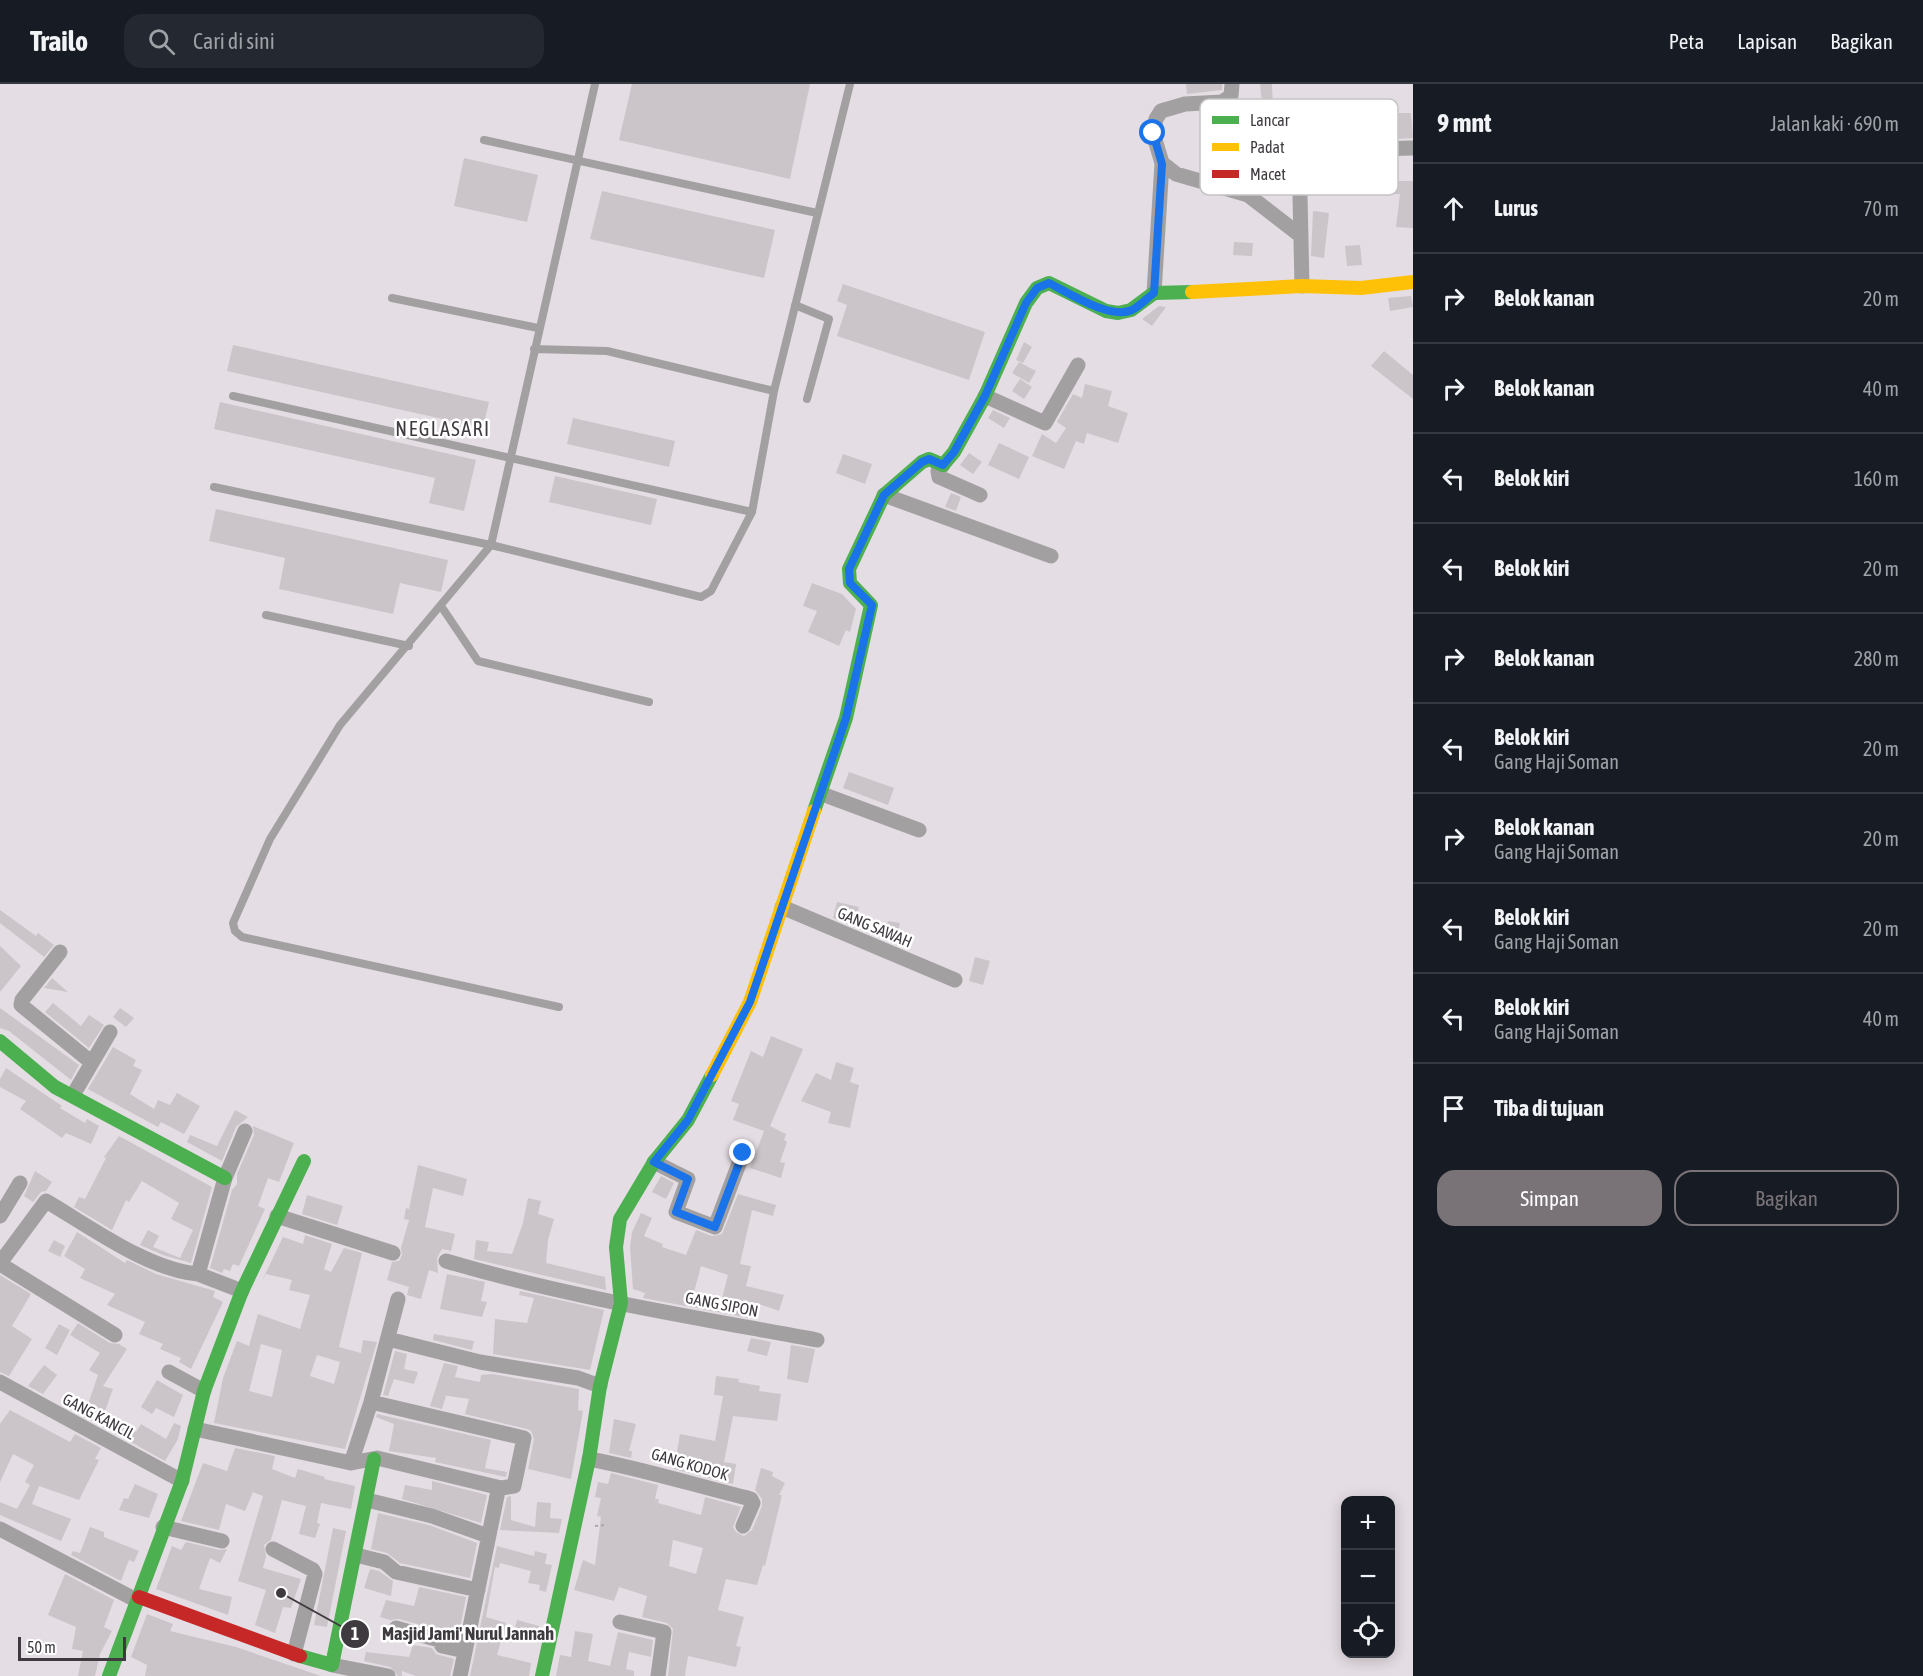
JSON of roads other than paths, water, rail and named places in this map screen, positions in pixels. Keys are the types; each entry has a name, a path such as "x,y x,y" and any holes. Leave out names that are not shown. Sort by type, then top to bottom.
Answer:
{"street":[{"path":"1226,99 1231,96 1232,84"},
{"path":"1154,293 1162,164 1153,133 1156,118 1161,111 1185,104 1200,103"},
{"path":"1398,148 1413,148"},
{"path":"1162,164 1176,174 1200,181"},
{"path":"1248,195 1301,236"},
{"path":"1299,195 1302,286"},
{"path":"980,495 939,477 938,471 954,452 985,396 1026,303 1037,288 1049,283 1106,311 1118,313 1131,310 1154,293 1228,292 1302,286 1361,288 1413,282"},
{"path":"985,396 1045,423 1078,365"},
{"path":"542,1676 589,1459 600,1386 621,1303 616,1246 620,1219 654,1162 688,1120 750,1002 846,718 872,605 850,583 849,569 884,495 922,462 929,459 943,465"},
{"path":"884,495 1051,556"},
{"path":"822,794 919,830"},
{"name":"GANG SAWAH","path":"782,907 955,980"},
{"path":"60,952 22,1000 21,1005 91,1062"},
{"path":"73,1095 110,1032"},
{"path":"0,1041 55,1087 225,1178"},
{"path":"198,1274 225,1178 245,1131"},
{"path":"654,1162 688,1179 676,1212 715,1227 743,1153"},
{"path":"109,1676 182,1480 204,1391 242,1291 304,1161"},
{"path":"0,1216 20,1183"},
{"path":"115,1335 0,1264 46,1201 145,1257 183,1273 198,1274 242,1291"},
{"path":"277,1216 393,1253"},
{"name":"GANG SIPON","path":"446,1261 492,1275 621,1303 817,1340"},
{"path":"351,1463 371,1402 398,1299"},
{"path":"388,1339 480,1362 578,1378 600,1386"},
{"path":"169,1372 204,1391"},
{"name":"GANG KANCIL","path":"0,1382 182,1480"},
{"path":"195,1429 351,1463 374,1459 501,1488 514,1486 524,1442 521,1436 371,1402"},
{"path":"332,1665 374,1459"},
{"name":"GANG KODOK","path":"589,1459 644,1469 683,1483 751,1499 751,1511 743,1526"},
{"path":"460,1676 488,1536 501,1488"},
{"path":"367,1500 432,1516 488,1536"},
{"path":"163,1527 222,1541"},
{"path":"0,1529 138,1599 294,1654 332,1665 388,1676"},
{"path":"273,1549 313,1570 315,1574 294,1654"},
{"path":"356,1555 384,1562 396,1572 478,1590"},
{"path":"620,1622 663,1630 664,1637 657,1676"},
{"path":"396,1628 438,1640 442,1646 465,1651"}],"lane":[{"path":"559,1007 242,937 235,931 233,923 270,839 340,725 409,646 491,545 538,328 595,84"},
{"path":"214,487 491,545 701,597 711,591 753,512 774,391 850,84"},
{"path":"484,140 817,213"},
{"path":"392,298 538,328"},
{"path":"795,305 829,319 807,399"},
{"path":"534,349 607,351 774,391"},
{"path":"233,396 753,512"},
{"path":"441,606 478,661 649,702"},
{"path":"266,615 409,646"}],"place":[{"name":"Masjid Jami' Nurul Jannah","path":"281,1593"}],"district":[{"name":"NEGLASARI","path":"443,429"}]}
